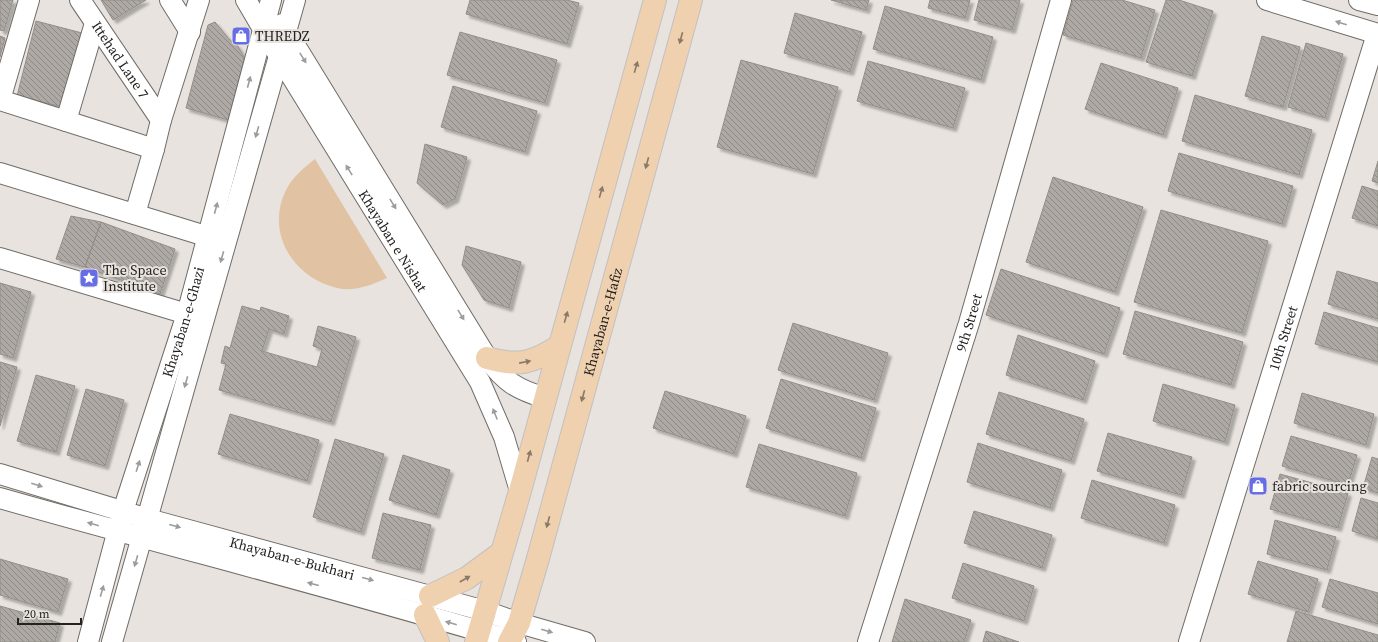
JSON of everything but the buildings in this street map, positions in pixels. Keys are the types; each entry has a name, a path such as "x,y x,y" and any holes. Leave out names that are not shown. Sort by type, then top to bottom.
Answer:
{"main road":[{"path":"480,628 520,491 655,0"},
{"name":"Khayaban-e-Hafiz","path":"513,637 544,539 691,0"},
{"path":"487,358 502,362 517,363 532,360 547,354 559,346"},
{"path":"438,642 427,606 501,553"}],"street":[{"path":"28,0 0,100 154,149"},
{"name":"Ittehad Lane 7","path":"80,0 161,120"},
{"path":"170,0 190,32"},
{"path":"135,214 161,120 199,0"},
{"name":"Khayaban e Nishat","path":"246,0 263,27 278,56 480,382 491,404 504,437 520,491"},
{"name":"Khayaban-e-Ghazi","path":"112,642 295,0"},
{"name":"9th Street","path":"868,642 969,323 1062,0"},
{"path":"1267,0 1378,34"},
{"path":"1359,0 1378,6"},
{"name":"Khayaban e Nishat","path":"270,1 286,31 487,358 498,373 507,381 526,392 545,398"},
{"name":"Khayaban-e-Ghazi","path":"88,642 123,511 187,314 209,237 270,1"},
{"path":"66,122 96,23"},
{"name":"10th Street","path":"1189,642 1378,34"},
{"path":"0,173 209,237"},
{"path":"0,258 187,314"},
{"name":"Khayaban-e-Bukhari","path":"0,474 427,606 480,628 513,637 585,642"},
{"name":"Khayaban-e-Bukhari","path":"0,498 118,532 427,606"}],"shaded area":[{"path":"315,159 387,278 356,288 337,288 321,283 308,274 296,264 287,251 281,237 279,222 280,206 286,190 292,181"}],"place":[{"name":"THREDZ","path":"241,36"},
{"name":"The Space Institute","path":"89,278"},
{"name":"fabric sourcing","path":"1258,486"}]}
